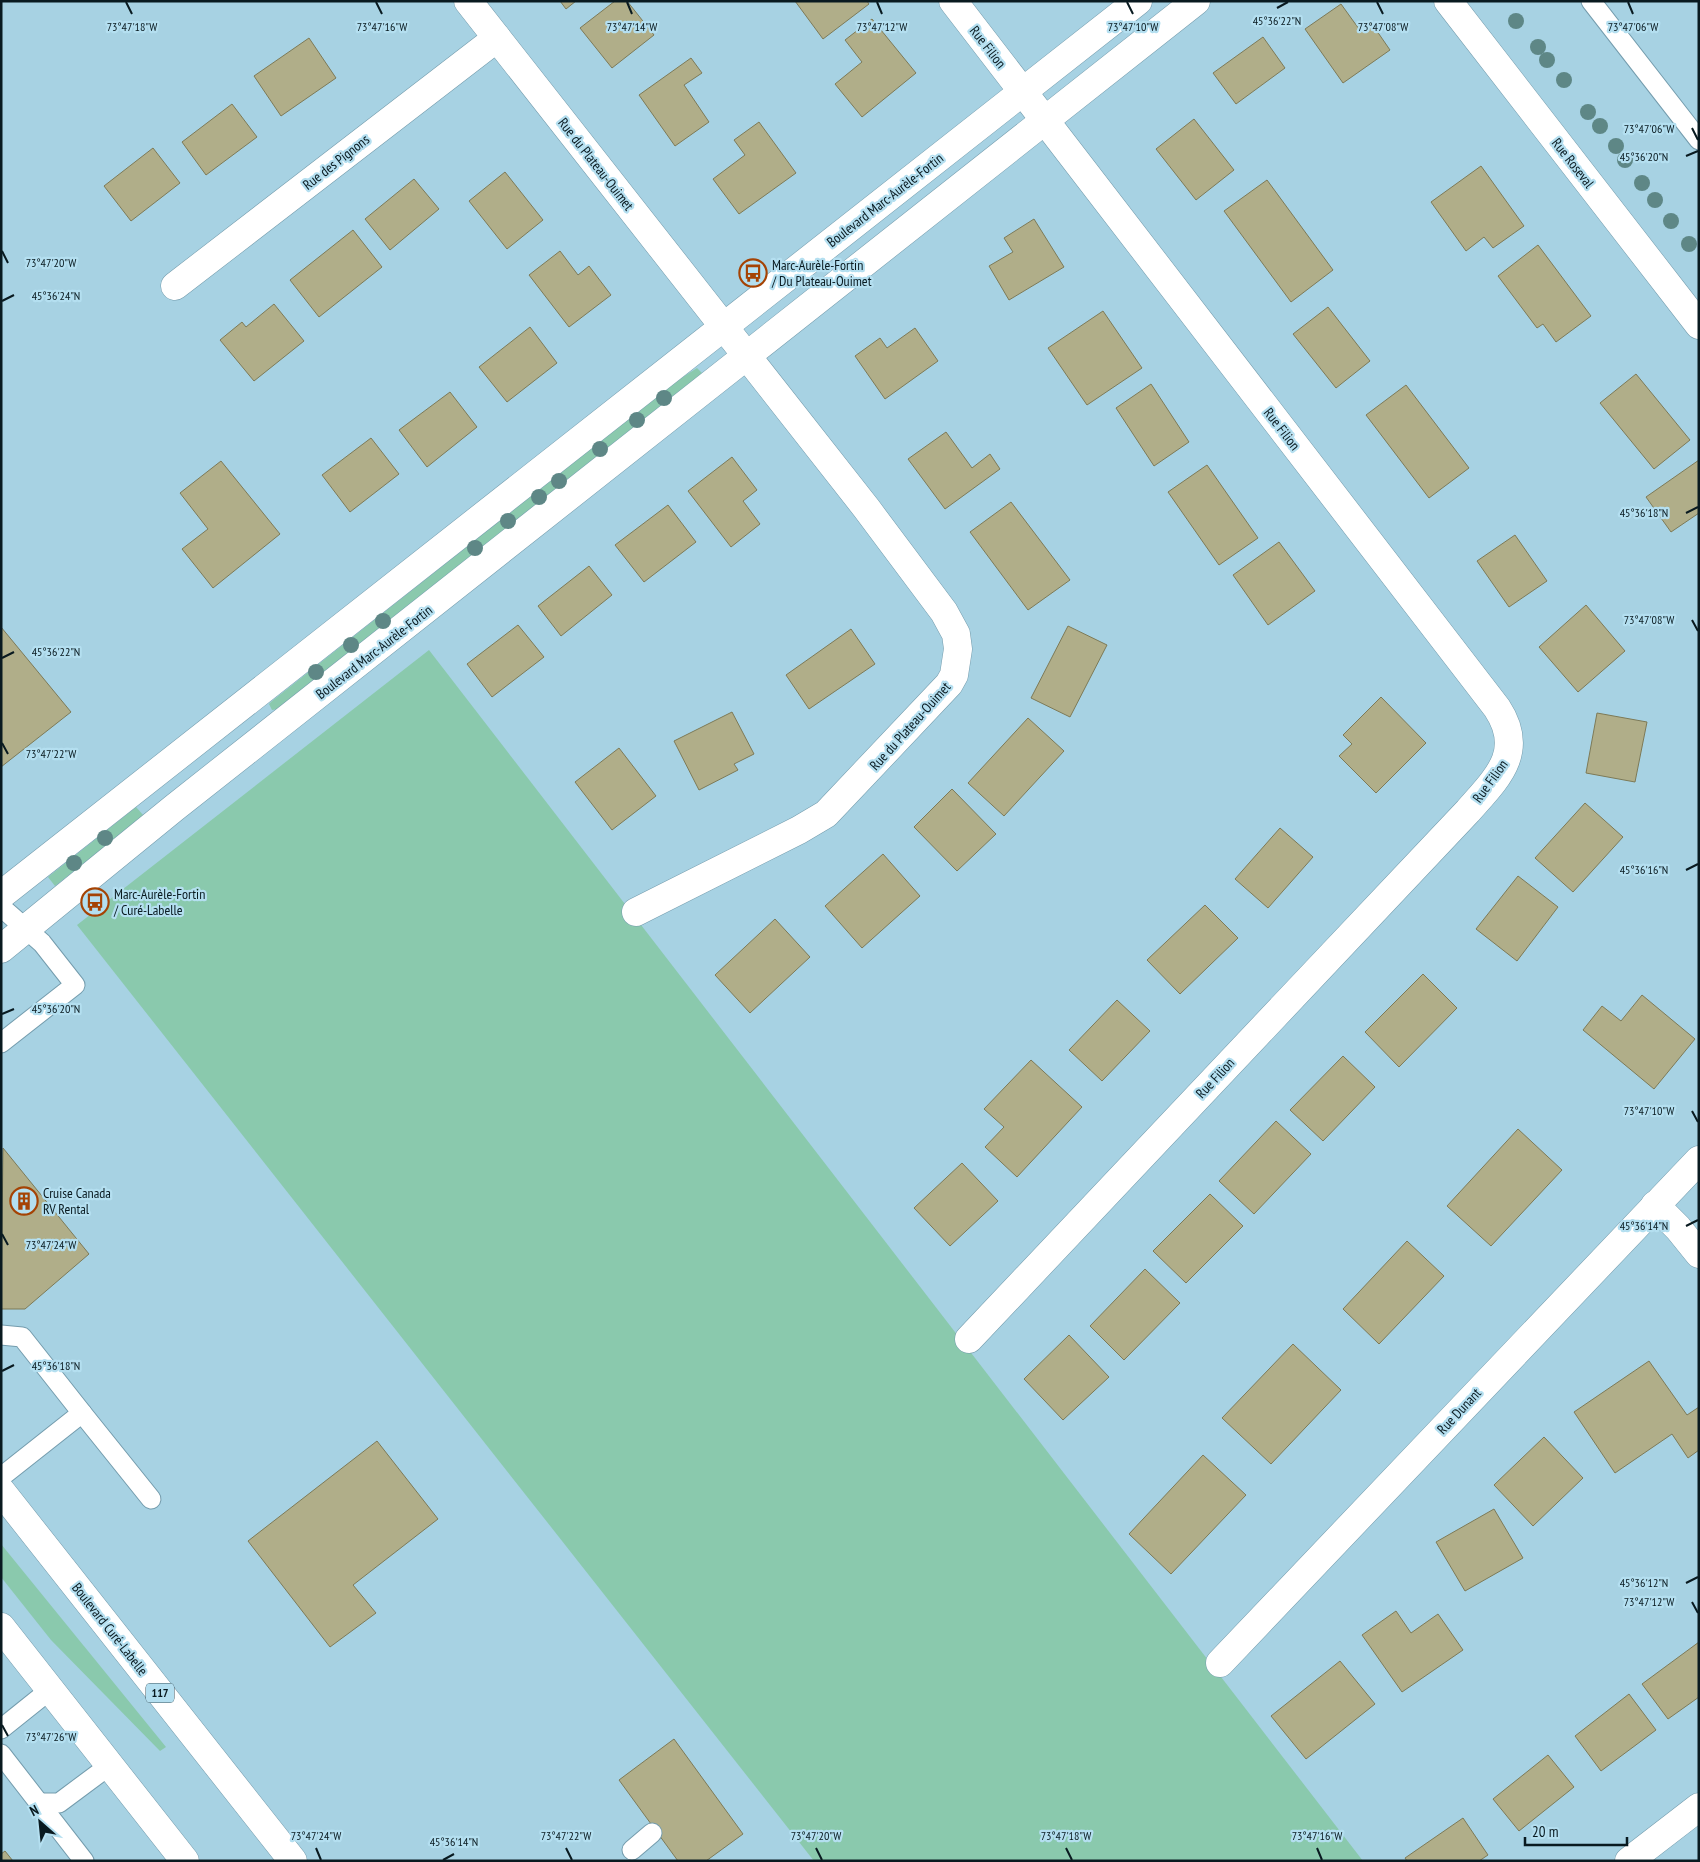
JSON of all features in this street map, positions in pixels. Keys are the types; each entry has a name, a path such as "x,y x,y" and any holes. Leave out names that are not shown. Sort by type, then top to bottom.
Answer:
{"street":[{"name":"Rue du Plateau-Ouimet","path":"468,1 723,326"},
{"name":"Rue Filion","path":"953,1 1023,92"},
{"name":"Boulevard Marc-Aurèle-Fortin","path":"1,895 1138,1"},
{"name":"Boulevard Marc-Aurèle-Fortin","path":"1,949 174,808 1196,1"},
{"name":"Rue Roseval","path":"1448,1 1699,325"},
{"name":"Rue des Pignons","path":"176,286 497,38"},
{"path":"1023,92 1045,120"},
{"name":"Rue Filion","path":"969,1339 1468,811 1503,767 1508,757 1510,741 1505,720 1497,708 1045,120"},
{"path":"723,326 747,357"},
{"name":"Rue du Plateau-Ouimet","path":"636,912 799,830 826,814 941,696 949,684 955,668 958,649 952,623 867,508 747,357"},
{"name":"Rue Dunant","path":"1220,1663 1699,1160"},
{"path":"1655,1205 1678,1228 1699,1254"},
{"name":"Boulevard Curé-Labelle","path":"1,1491 293,1861"},
{"path":"1,1626 184,1861"},
{"path":"1629,1861 1699,1807"}],"lane":[{"path":"1591,1 1699,140"},
{"path":"1,907 42,943 75,985 1,1043"},
{"path":"1,1335 22,1337 151,1499"},
{"path":"1,1477 82,1413"},
{"path":"1,1729 51,1689"},
{"path":"1,1754 84,1861"},
{"path":"39,1803 59,1803 110,1765"},
{"path":"632,1850 652,1833"}],"green space":[{"path":"697,368 702,373 700,377 278,709 272,710 269,704 272,701 675,382"},
{"path":"429,650 1363,1861 814,1861 77,925"},
{"path":"136,807 144,816 55,886 48,877"},
{"path":"1,1544 166,1747 160,1751 51,1640 1,1577"}],"building":[{"path":"560,1 576,1 566,9"},
{"path":"615,1 627,1 654,35 612,68 580,28"},
{"path":"795,1 867,1 869,4 823,39"},
{"path":"1341,4 1359,29 1370,21 1390,50 1343,83 1305,29"},
{"path":"872,19 916,73 862,117 835,84 862,62 845,40"},
{"path":"1263,37 1285,68 1236,104 1213,73"},
{"path":"309,38 336,78 281,116 254,76"},
{"path":"691,58 702,73 684,85 709,122 675,146 639,95"},
{"path":"232,104 257,137 206,175 182,142"},
{"path":"1194,119 1234,170 1196,200 1156,149"},
{"path":"759,122 796,173 739,214 713,179 745,155 734,140"},
{"path":"153,148 180,183 131,221 104,186"},
{"path":"1481,166 1524,226 1493,248 1484,237 1466,251 1431,202"},
{"path":"505,172 543,220 507,249 469,201"},
{"path":"414,179 439,209 390,250 365,219"},
{"path":"1267,180 1333,270 1291,302 1224,211"},
{"path":"1034,219 1064,267 1009,300 989,266 1013,252 1004,238"},
{"path":"353,230 382,267 319,317 290,280"},
{"path":"1538,245 1591,316 1556,342 1543,324 1537,328 1498,276"},
{"path":"560,251 578,275 589,266 611,295 569,327 529,275"},
{"path":"274,304 304,341 254,381 220,340 242,322 246,327"},
{"path":"1328,307 1370,361 1336,388 1293,334"},
{"path":"1103,311 1142,368 1087,405 1048,348"},
{"path":"530,327 557,363 507,402 479,367"},
{"path":"915,328 938,361 885,399 855,356 880,338 887,348"},
{"path":"1636,374 1690,440 1654,469 1600,403"},
{"path":"1151,384 1189,442 1154,466 1116,408"},
{"path":"1406,385 1469,468 1429,498 1366,415"},
{"path":"450,392 477,427 427,467 399,430"},
{"path":"946,432 972,468 990,454 1000,469 945,509 908,459"},
{"path":"371,438 399,474 350,512 322,475"},
{"path":"732,457 757,490 743,501 760,524 731,547 688,491"},
{"path":"1699,460 1699,513 1671,532 1646,497"},
{"path":"221,461 280,534 213,588 182,549 208,529 180,493"},
{"path":"1207,465 1258,538 1219,565 1168,492"},
{"path":"1011,502 1070,580 1028,610 970,532"},
{"path":"668,505 696,542 644,582 615,545"},
{"path":"1515,535 1547,581 1509,607 1477,561"},
{"path":"1279,542 1315,591 1268,625 1233,575"},
{"path":"589,566 612,595 561,636 538,606"},
{"path":"1586,605 1625,651 1578,692 1539,647"},
{"path":"518,625 544,657 492,697 467,664"},
{"path":"1068,626 1107,645 1070,717 1031,698"},
{"path":"1,627 71,712 1,767"},
{"path":"851,629 875,664 809,709 786,675"},
{"path":"1381,697 1426,743 1376,793 1339,756 1352,744 1343,735"},
{"path":"732,712 754,754 734,764 738,770 699,790 674,741"},
{"path":"1597,713 1647,722 1635,782 1586,773"},
{"path":"1028,718 1064,751 1004,816 968,783"},
{"path":"619,748 656,796 612,830 575,782"},
{"path":"952,789 996,834 957,871 914,827"},
{"path":"1585,803 1623,837 1573,892 1535,858"},
{"path":"1280,828 1313,857 1268,908 1235,879"},
{"path":"883,854 920,896 862,948 825,906"},
{"path":"1518,876 1558,907 1517,961 1476,929"},
{"path":"1205,905 1238,938 1180,994 1147,960"},
{"path":"775,919 810,957 750,1013 715,975"},
{"path":"1423,974 1457,1008 1399,1067 1365,1032"},
{"path":"1642,995 1695,1039 1654,1089 1583,1030 1602,1006 1621,1021"},
{"path":"1117,1000 1150,1031 1102,1081 1069,1050"},
{"path":"1343,1056 1375,1087 1323,1141 1290,1110"},
{"path":"1031,1060 1082,1107 1017,1177 985,1147 1004,1127 984,1109"},
{"path":"1276,1121 1311,1154 1254,1214 1219,1181"},
{"path":"1518,1129 1562,1170 1491,1246 1447,1206"},
{"name":"Cruise Canada RV Rental","path":"3,1148 89,1254 25,1309 1,1309"},
{"path":"962,1163 998,1201 950,1246 914,1208"},
{"path":"1210,1194 1243,1226 1186,1283 1153,1251"},
{"path":"1407,1241 1444,1276 1379,1344 1343,1309"},
{"path":"1145,1269 1180,1303 1124,1360 1090,1326"},
{"path":"1069,1335 1109,1377 1063,1420 1024,1379"},
{"path":"1293,1344 1341,1390 1271,1464 1222,1418"},
{"path":"1649,1361 1687,1415 1699,1407 1699,1450 1688,1458 1672,1434 1615,1473 1574,1412"},
{"path":"1544,1437 1583,1478 1533,1526 1494,1485"},
{"path":"377,1441 438,1519 353,1585 376,1613 330,1647 248,1541"},
{"path":"1203,1455 1246,1495 1171,1574 1129,1534"},
{"path":"1494,1509 1523,1558 1465,1591 1436,1542"},
{"path":"1396,1611 1411,1633 1438,1614 1463,1650 1402,1692 1362,1635"},
{"path":"1699,1642 1699,1697 1668,1719 1642,1684"},
{"path":"1340,1661 1375,1704 1306,1759 1271,1716"},
{"path":"1629,1694 1656,1730 1601,1771 1575,1736"},
{"path":"674,1739 743,1834 706,1861 678,1861 619,1780"},
{"path":"1548,1755 1574,1787 1519,1831 1493,1799"},
{"path":"1463,1818 1488,1855 1479,1861 1407,1861 1405,1858"},
{"path":"5,1851 13,1861 1,1861 1,1854"}],"place":[{"name":"Marc-Aurèle-Fortin / Du Plateau-Ouimet","path":"753,273"},
{"name":"Marc-Aurèle-Fortin / Curé-Labelle","path":"95,902"},
{"name":"Cruise Canada RV Rental","path":"24,1201"}]}
